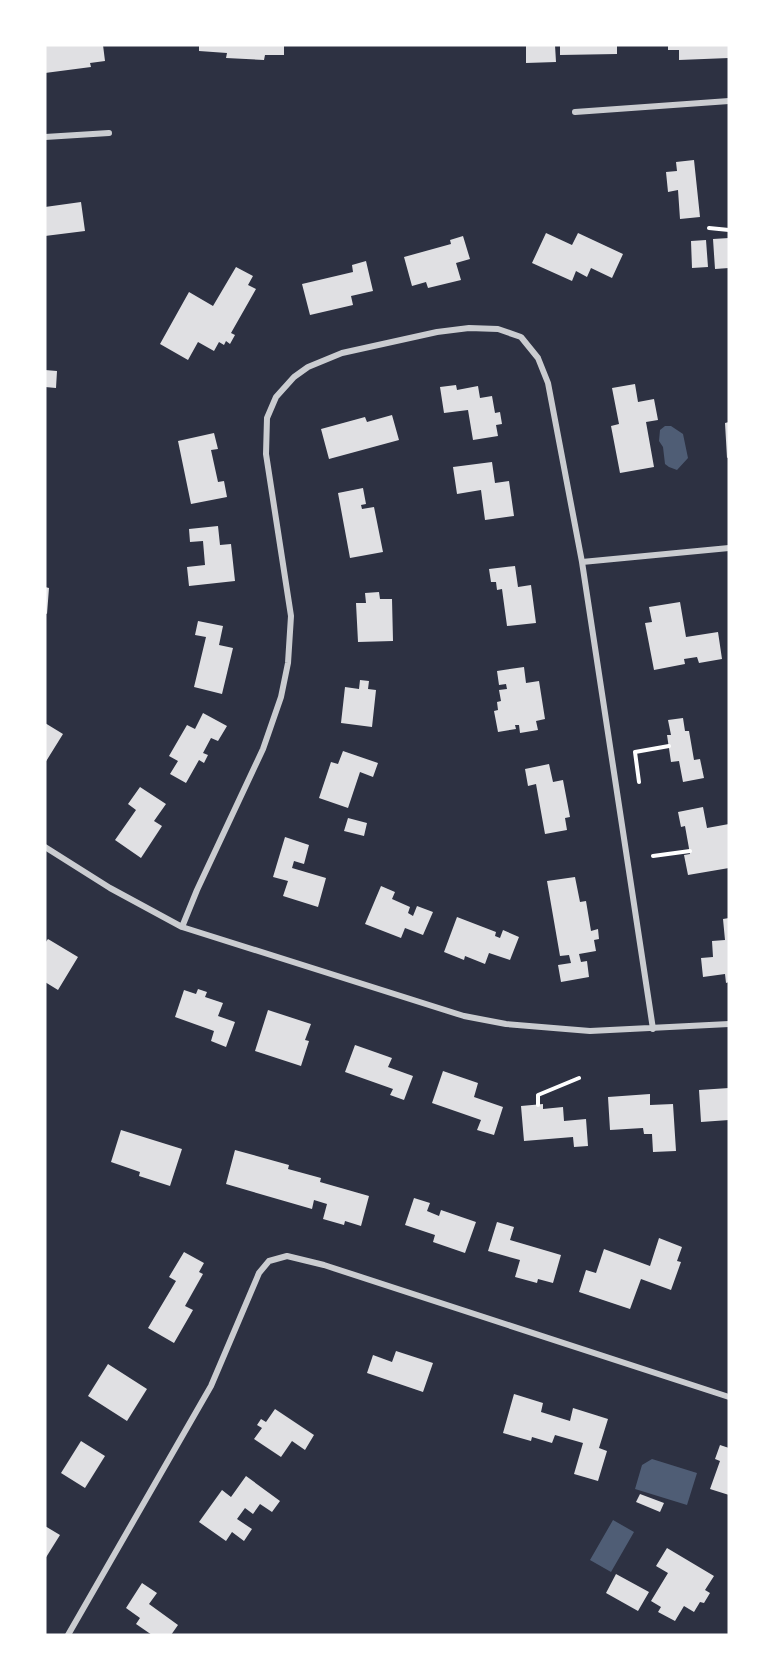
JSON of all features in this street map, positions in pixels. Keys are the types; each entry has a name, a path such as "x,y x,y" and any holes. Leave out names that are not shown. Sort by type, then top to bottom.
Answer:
{"street":[{"path":"575,112 729,101"},
{"path":"45,137 109,133"},
{"path":"182,927 196,890 263,749 281,696 288,663 291,616 266,454 267,418 276,397 294,377 308,367 342,354 437,332 469,328 491,329 521,337 538,358 548,383 582,562 653,1029"},
{"path":"582,562 729,548"},
{"path":"45,847 110,888 182,927 464,1016 506,1024 590,1031 729,1024"},
{"path":"68,1635 211,1386 259,1273 269,1261 287,1256 324,1265 729,1397"}],"path":[{"path":"709,228 729,231"},
{"path":"639,782 635,752 669,746"},
{"path":"653,856 690,851"},
{"path":"538,1105 538,1095 579,1078"}],"water":[{"path":"665,426 671,426 683,434 688,458 677,470 665,464 663,447 659,441 660,430"},
{"path":"652,1459 697,1473 687,1505 635,1489 642,1465"},
{"path":"613,1520 634,1532 611,1572 590,1560"}],"building":[{"path":"45,45 103,45 105,61 90,63 91,67 45,73"},
{"path":"199,45 284,45 284,55 265,55 264,60 226,58 227,53 199,51"},
{"path":"526,45 555,45 556,62 526,63"},
{"path":"560,45 617,45 617,54 560,55"},
{"path":"668,45 729,45 729,58 679,60 679,50 668,50"},
{"path":"694,160 700,217 680,219 678,190 668,192 666,172 677,171 676,162"},
{"path":"81,202 85,231 45,236 45,207"},
{"path":"546,233 572,245 578,233 623,254 612,278 591,268 587,277 576,271 572,281 532,263"},
{"path":"463,236 470,259 456,263 461,280 428,288 426,282 412,286 404,257 451,244 450,240"},
{"path":"729,238 729,268 715,269 713,239"},
{"path":"706,240 708,267 692,268 691,241"},
{"path":"366,261 373,291 351,296 353,305 310,315 302,284 353,272 352,265"},
{"path":"236,267 253,276 248,285 256,289 231,333 235,335 230,344 226,341 224,345 219,342 214,351 198,342 188,360 160,344 189,292 213,306"},
{"path":"45,370 57,371 56,388 45,387"},
{"path":"635,384 638,402 654,399 658,420 646,422 654,467 620,473 611,426 619,424 612,388"},
{"path":"456,385 457,390 478,386 480,398 492,396 495,413 500,412 502,424 496,425 498,436 473,440 468,410 444,413 440,387"},
{"path":"392,415 399,440 329,459 321,429 365,417 367,422"},
{"path":"729,422 729,457 727,458 725,423"},
{"path":"214,433 218,449 211,450 218,482 224,481 227,497 191,504 178,441"},
{"path":"492,462 495,483 509,481 514,516 485,520 481,490 457,494 453,467"},
{"path":"363,488 366,504 361,505 362,509 374,507 383,552 350,558 338,493"},
{"path":"218,526 220,545 231,544 235,581 189,586 187,567 205,565 203,541 190,542 189,529"},
{"path":"515,566 518,587 531,585 536,623 507,626 502,589 497,590 496,582 491,582 489,569"},
{"path":"45,587 49,588 47,614 45,613"},
{"path":"379,592 380,599 392,599 393,641 358,642 356,603 366,603 365,593"},
{"path":"680,602 686,637 718,632 722,659 699,663 697,657 684,659 685,664 654,670 645,623 652,622 649,607"},
{"path":"198,621 223,626 219,645 233,648 222,694 194,687 206,637 195,635"},
{"path":"524,667 526,683 539,681 545,719 536,721 538,730 520,733 519,725 515,725 516,729 498,732 494,711 498,710 497,702 501,701 499,690 507,689 506,684 499,685 497,671"},
{"path":"360,680 369,681 368,689 376,690 372,727 341,723 345,687 359,689"},
{"path":"203,713 227,726 218,741 211,738 203,753 208,755 204,763 199,760 186,783 170,774 178,761 169,756 187,725 195,729"},
{"path":"683,718 685,731 689,731 694,760 700,759 704,778 683,782 679,761 671,762 667,735 671,735 668,720"},
{"path":"45,723 63,734 45,763"},
{"path":"343,751 378,763 373,777 360,772 348,808 319,798 331,762 338,764"},
{"path":"549,764 553,782 563,780 570,817 565,818 567,830 545,834 536,784 528,786 525,769"},
{"path":"140,787 166,804 154,821 162,826 141,858 115,840 136,810 128,804"},
{"path":"703,807 707,828 729,824 729,868 688,875 684,855 690,854 685,826 681,827 678,812"},
{"path":"348,818 367,823 364,836 344,831"},
{"path":"285,837 309,845 304,864 294,861 292,868 326,878 318,907 283,896 288,881 273,877"},
{"path":"575,877 580,902 586,901 591,931 598,929 599,939 594,940 596,951 579,954 581,962 587,961 589,977 561,982 558,965 571,963 569,955 560,956 547,881"},
{"path":"381,886 395,892 392,899 410,907 408,913 413,916 417,906 433,912 423,935 405,928 401,938 365,924"},
{"path":"457,917 496,932 495,936 500,938 503,930 519,937 510,960 489,953 485,964 465,956 464,960 444,952"},
{"path":"729,918 729,982 726,983 725,974 703,977 701,958 713,957 712,941 725,940 723,919"},
{"path":"48,939 78,957 58,990 45,982 45,943"},
{"path":"198,989 207,992 205,997 223,1003 218,1016 235,1022 226,1047 211,1041 214,1031 175,1017 184,990 196,994"},
{"path":"268,1010 311,1024 305,1040 309,1041 301,1066 255,1051"},
{"path":"355,1045 392,1058 388,1067 413,1076 404,1100 390,1095 393,1089 345,1072"},
{"path":"443,1071 478,1083 474,1097 503,1107 494,1135 477,1130 481,1120 432,1103"},
{"path":"729,1088 729,1120 701,1122 699,1090"},
{"path":"650,1094 650,1105 673,1104 676,1151 653,1152 652,1134 644,1134 643,1128 610,1130 608,1097"},
{"path":"543,1104 543,1109 563,1107 564,1121 586,1119 588,1146 574,1147 573,1137 524,1141 521,1106"},
{"path":"121,1130 182,1149 170,1186 139,1176 140,1172 111,1162"},
{"path":"235,1150 289,1165 288,1169 321,1178 320,1182 369,1196 361,1226 345,1221 344,1225 323,1219 327,1204 314,1200 312,1209 226,1184"},
{"path":"414,1198 430,1203 427,1211 439,1216 441,1210 476,1222 465,1253 433,1242 435,1235 405,1225"},
{"path":"497,1222 514,1227 510,1240 561,1255 553,1283 538,1279 537,1283 515,1277 520,1260 488,1251"},
{"path":"659,1238 682,1247 677,1261 681,1262 671,1290 641,1279 630,1309 579,1292 586,1270 596,1273 604,1249 650,1266"},
{"path":"184,1252 204,1263 199,1272 203,1274 185,1306 193,1310 174,1343 148,1328 176,1281 169,1277"},
{"path":"396,1351 433,1363 423,1392 367,1373 373,1355 392,1362"},
{"path":"108,1364 147,1389 127,1421 88,1396"},
{"path":"514,1394 543,1403 541,1412 570,1421 573,1408 608,1419 599,1448 607,1451 598,1481 574,1474 583,1443 555,1435 552,1443 532,1437 531,1441 503,1433"},
{"path":"275,1409 314,1435 305,1450 292,1441 281,1457 254,1439 262,1428 257,1425 261,1419 266,1422"},
{"path":"81,1441 105,1456 85,1488 61,1473"},
{"path":"720,1445 729,1448 729,1495 710,1489 720,1461 715,1459"},
{"path":"246,1476 280,1501 272,1512 260,1504 253,1514 245,1508 237,1519 252,1529 244,1541 232,1532 226,1541 199,1522 222,1490 231,1497"},
{"path":"640,1494 664,1503 660,1512 636,1502"},
{"path":"45,1526 60,1535 45,1559"},
{"path":"667,1548 714,1576 705,1590 710,1593 704,1603 700,1602 694,1612 684,1606 675,1621 658,1612 661,1607 651,1601 668,1573 656,1566"},
{"path":"616,1574 649,1592 638,1611 606,1593"},
{"path":"142,1583 157,1593 149,1604 178,1625 171,1635 152,1635 136,1624 140,1618 126,1608"}]}
